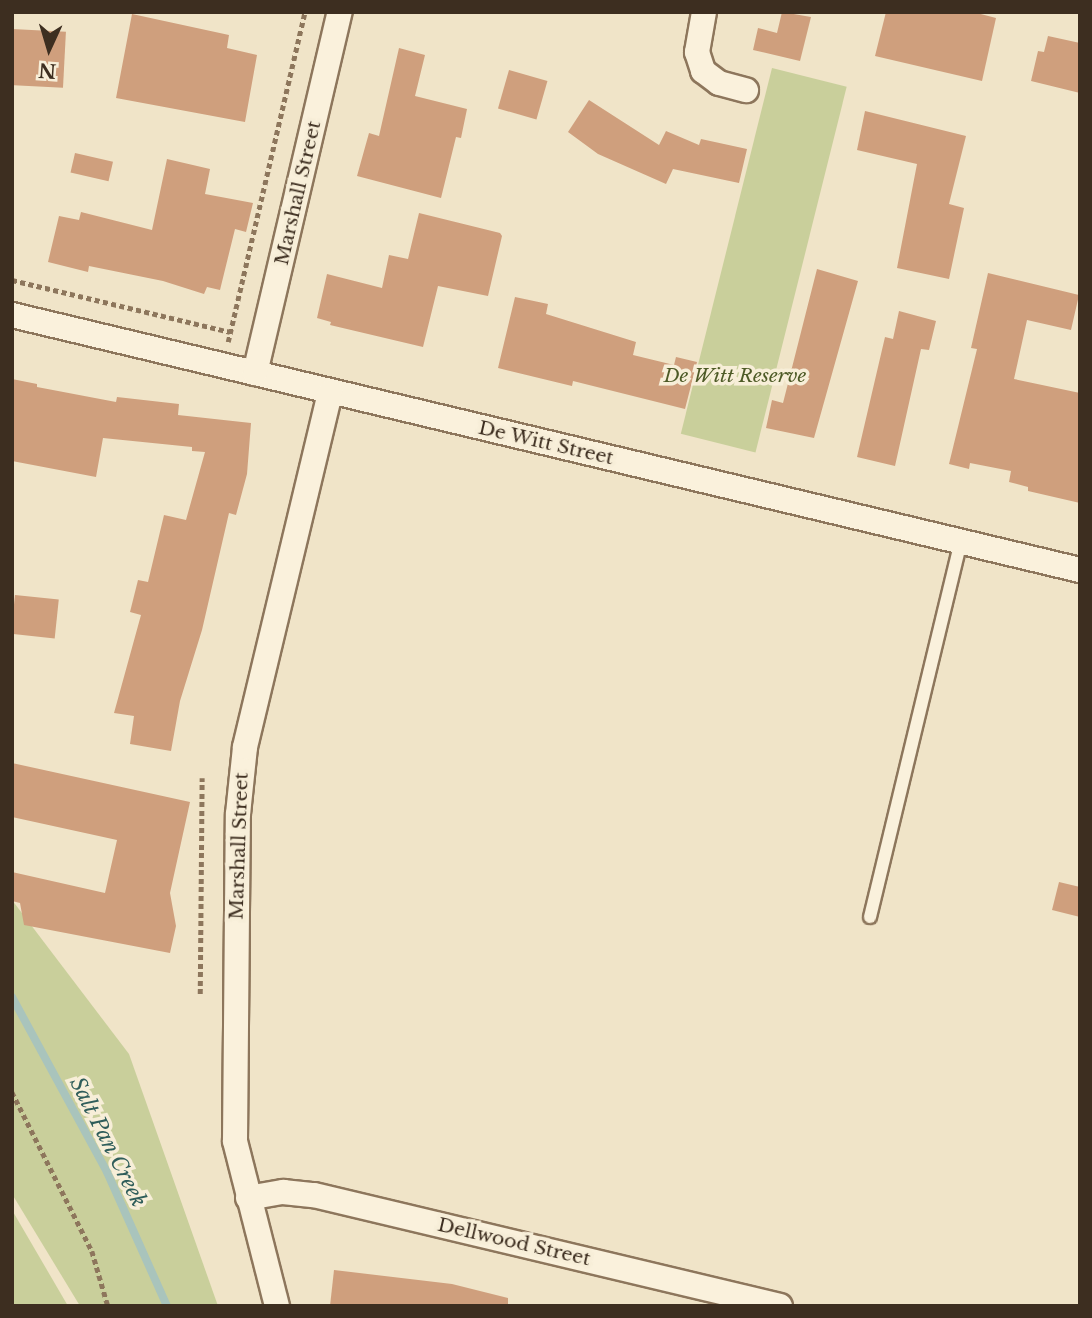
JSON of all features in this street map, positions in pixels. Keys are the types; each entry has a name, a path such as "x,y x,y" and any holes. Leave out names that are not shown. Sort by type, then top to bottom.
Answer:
{"street":[{"name":"Marshall Street","path":"255,373 340,12"},
{"path":"704,12 697,52 703,71 719,83 746,90"},
{"name":"De Witt Street","path":"12,315 1080,570"},
{"name":"Marshall Street","path":"277,1306 247,1198 235,1140 233,1111 240,781 247,737 330,392"},
{"name":"Dellwood Street","path":"247,1198 283,1192 314,1195 780,1306"}],"lane":[{"path":"870,917 961,542"}],"path":[{"path":"228,342 305,12"},
{"path":"12,281 230,332"},
{"path":"200,994 202,778"},
{"path":"12,1092 92,1251 108,1306"}],"green space":[{"name":"De Witt Reserve","path":"772,68 847,87 756,452 681,434"},
{"path":"12,900 129,1054 218,1306 80,1306 12,1194"},
{"path":"12,1210 68,1306 12,1306"}],"building":[{"path":"782,12 811,17 800,61 753,50 758,28 777,33"},
{"path":"886,12 973,12 996,18 982,81 875,56"},
{"path":"132,14 229,35 227,48 257,55 245,122 116,98"},
{"path":"12,29 66,32 63,88 12,85"},
{"path":"1048,36 1080,43 1080,93 1031,81 1038,51 1044,52"},
{"path":"399,48 425,55 415,96 467,109 461,138 456,137 441,198 357,176 369,133 379,136"},
{"path":"509,70 547,81 536,119 498,108"},
{"path":"589,100 659,145 666,131 699,145 701,139 747,149 739,183 673,169 666,184 598,154 568,132"},
{"path":"865,111 966,136 949,204 964,208 949,279 897,268 917,164 857,150"},
{"path":"75,153 113,162 109,181 71,172"},
{"path":"167,159 210,169 205,194 253,203 246,232 235,229 220,290 207,287 204,294 163,281 89,266 88,272 48,262 59,216 79,220 81,212 152,230"},
{"path":"419,213 500,233 502,236 488,296 438,286 423,347 330,325 331,322 317,318 327,274 382,288 389,255 408,259"},
{"path":"817,269 858,281 814,438 766,428 772,400 783,403"},
{"path":"988,273 1079,295 1071,330 1027,320 1014,379 1080,393 1080,503 1028,491 1028,487 1009,482 1011,471 970,463 969,469 949,464 977,349 971,348"},
{"path":"515,297 548,304 546,314 636,342 633,355 674,365 676,357 697,362 685,409 573,381 572,386 498,368"},
{"path":"899,311 936,321 929,350 921,349 895,466 857,457 885,337 893,339"},
{"path":"12,379 37,384 37,387 116,402 117,397 179,404 178,415 251,423 247,474 236,515 229,513 202,630 180,701 171,751 130,744 134,716 114,713 141,615 130,612 138,580 148,582 164,515 186,520 205,452 192,451 192,447 103,438 96,477 12,461"},
{"path":"15,595 59,600 55,638 12,634"},
{"path":"12,763 190,802 170,893 176,926 170,953 24,925 20,903 12,901 12,872 105,893 117,840 12,817"},
{"path":"1059,882 1080,887 1080,917 1052,910"},
{"path":"334,1270 452,1284 508,1298 508,1306 330,1306"}],"waterway":[{"name":"Salt Pan Creek","path":"12,997 107,1172 167,1306"}]}
